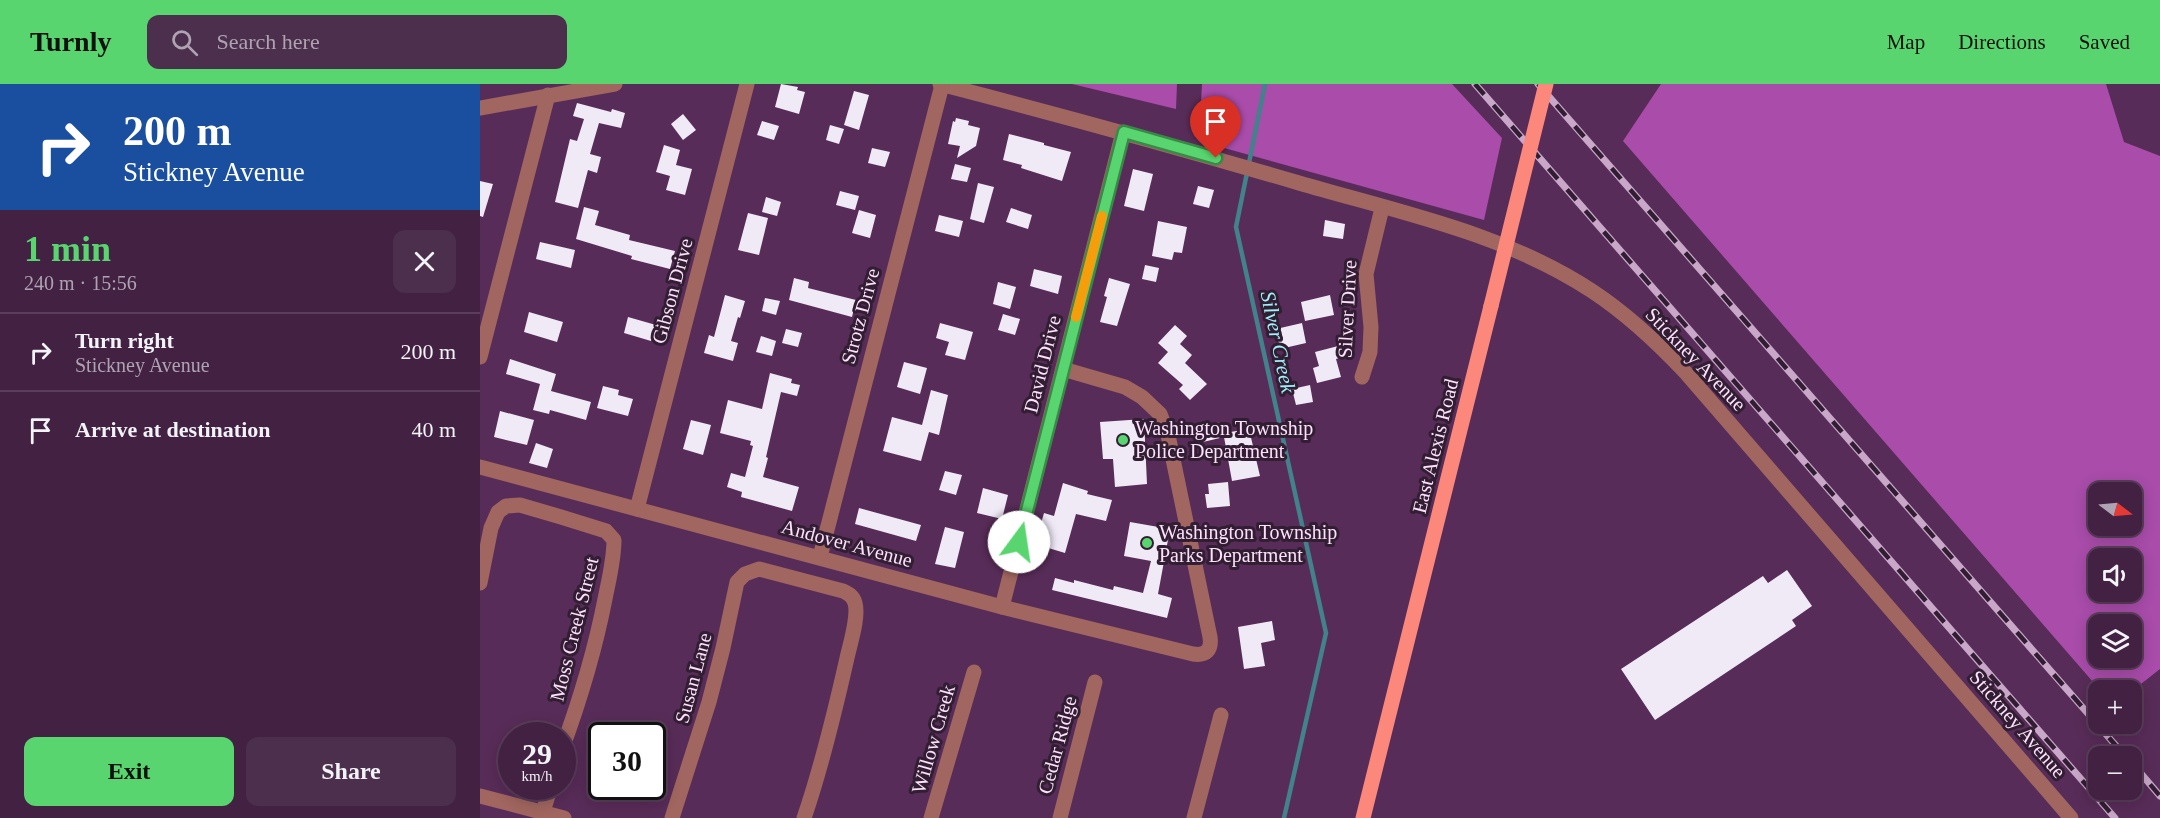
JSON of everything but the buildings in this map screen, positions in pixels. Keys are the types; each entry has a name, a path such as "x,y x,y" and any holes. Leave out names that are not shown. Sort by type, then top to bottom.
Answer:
{"main road":[{"name":"East Alexis Road","path":"1363,818 1546,84"}],"street":[{"path":"480,108 615,84"},
{"name":"Gibson Drive","path":"637,509 747,84"},
{"name":"Stickney Avenue","path":"941,84 1124,132 1453,228 1509,247 1591,290 1640,327 1665,350 2071,818"},
{"name":"Strotz Drive","path":"819,557 941,84"},
{"path":"480,357 548,95"},
{"name":"David Drive","path":"1002,607 1124,132"},
{"name":"Silver Drive","path":"1362,377 1370,352 1371,327 1366,274 1382,208"},
{"name":"Andover Avenue","path":"480,467 1002,607 1193,654 1204,654 1209,651 1210,637 1176,469 1164,422 1160,414 1148,402 1125,387 1063,369"},
{"name":"Moss Creek Street","path":"480,583 491,528 498,512 506,506 520,505 606,531 614,540 614,557 601,619 586,677 571,722"},
{"name":"Susan Lane","path":"672,818 709,702 737,582 745,574 759,569 808,581 850,595 856,604 850,643 823,757 804,818"},
{"name":"Willow Creek","path":"931,818 974,672"},
{"name":"Cedar Ridge","path":"1060,818 1095,682"},
{"path":"1194,818 1221,715"},
{"path":"480,796 542,815 564,818"},
{"path":"542,815 547,800"}],"shaded area":[{"path":"1072,84 1177,84 1176,109"},
{"path":"1202,84 1452,84 1502,138 1484,220 1199,141"},
{"path":"1661,84 2106,84 2124,142 2160,156 2160,669 2142,683 2142,680 2091,680 1623,141"}],"waterway":[{"name":"Silver Creek","path":"1265,84 1236,227 1326,633 1284,818"}],"railway":[{"path":"1475,84 2115,818"},
{"path":"1538,84 2116,746"},
{"path":"2142,775 2160,796"}],"slow traffic":[{"path":"1076,317 1102,216"}],"place":[{"name":"Washington Township Police Department","path":"1123,440"},
{"name":"Washington Township Parks Department","path":"1147,543"}],"route":[{"path":"1019,542 1124,132 1216,158"}]}
